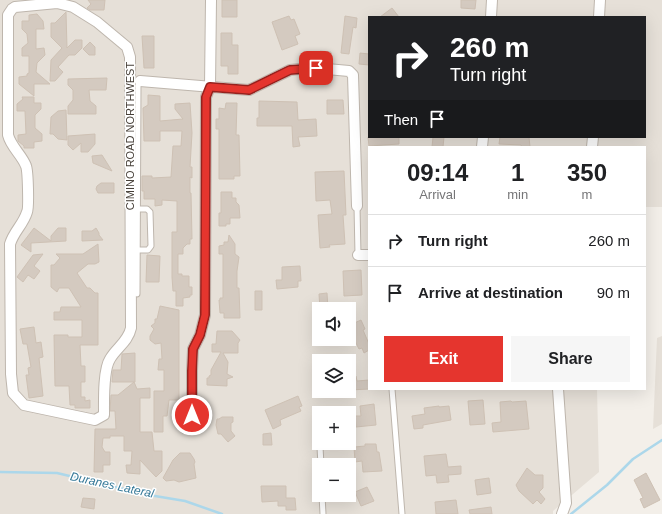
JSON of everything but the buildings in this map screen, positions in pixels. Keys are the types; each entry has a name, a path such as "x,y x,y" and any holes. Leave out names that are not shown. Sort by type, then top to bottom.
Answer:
{"street":[{"path":"185,428 192,415 193,349 200,335 205,315 206,97 210,87 211,0"},
{"path":"491,16 492,0"},
{"path":"599,16 600,0"},
{"name":"CIMINO ROAD NORTHWEST","path":"57,1 73,7 97,22 127,47 130,57 134,292 129,336 109,360 105,381 104,415 95,420 24,405 13,393 11,374 10,244 12,235 22,223 28,211 27,168 22,158 10,142 8,135 8,15 15,7 57,1"},
{"path":"140,81 249,90 290,70 316,68 349,71 353,75 357,206"},
{"path":"358,255 368,255"},
{"path":"558,390 566,503 562,514"}],"lane":[{"path":"134,292 138,250 138,86 140,81"},
{"path":"357,206 358,255"},
{"path":"138,209 147,209 150,212 151,246 148,250 138,250"},
{"path":"392,390 402,514"},
{"path":"322,502 323,514"}],"shaded area":[{"path":"0,0 662,0 662,207 646,207 646,146 368,146 368,390 597,390 599,472 553,511 553,514 0,514"},
{"path":"662,336 662,424 653,429 657,338"}],"waterway":[{"name":"Duranes Lateral","path":"571,514 607,485 633,459 662,440"},
{"name":"Duranes Lateral","path":"0,472 57,473 149,495 185,501 222,514"}],"route":[{"path":"192,415 193,349 200,335 205,315 206,97 210,87 249,90 290,70 316,68"}]}
